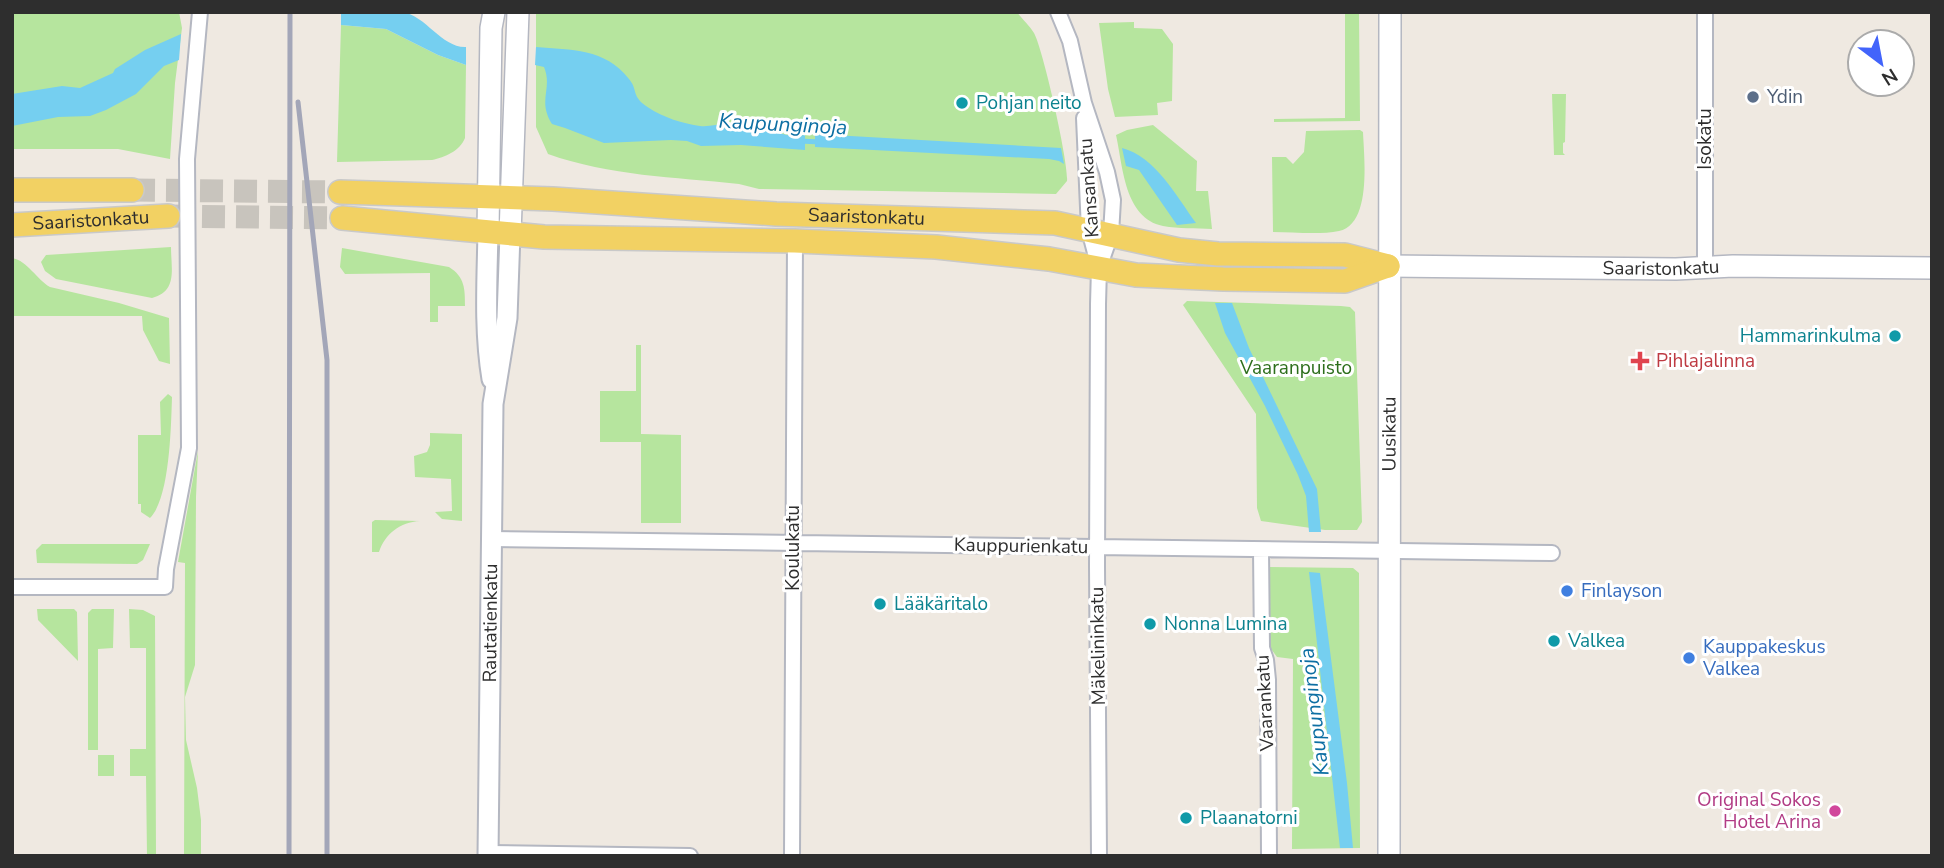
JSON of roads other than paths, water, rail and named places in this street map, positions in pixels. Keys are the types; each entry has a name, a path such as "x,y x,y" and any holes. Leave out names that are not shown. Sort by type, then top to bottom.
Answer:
{"main road":[{"name":"Rautatienkatu","path":"494,12 491,28 489,197 499,233"},
{"name":"Rautatienkatu","path":"499,233 512,197 518,12"},
{"name":"Uusikatu","path":"1389,856 1390,12"},
{"name":"Saaristonkatu","path":"12,190 132,190"},
{"name":"Saaristonkatu","path":"340,192 512,197 776,214 1055,223 1179,250 1218,254 1345,255 1388,266 1932,268"},
{"name":"Saaristonkatu","path":"12,225 169,216"},
{"name":"Saaristonkatu","path":"342,218 544,237 795,241 936,247 1049,259 1136,275 1223,279 1345,281 1388,266"}],"street":[{"path":"12,587 165,587 189,448 187,159 200,12"},
{"name":"Kansankatu","path":"1058,12 1068,37 1113,201 1100,232 1100,268"},
{"name":"Isokatu","path":"1705,12 1705,266"},
{"name":"Kansankatu","path":"1084,103 1100,232 1100,268"},
{"name":"Rautatienkatu","path":"488,854 494,391 488,353 499,233"},
{"name":"Koulukatu","path":"792,856 795,241"},
{"name":"Mäkelininkatu","path":"1100,268 1097,547 1100,856"},
{"name":"Kauppurienkatu","path":"490,538 1552,553"},
{"name":"Vaarankatu","path":"1261,550 1262,648 1268,680 1269,856"},
{"path":"488,854 690,856"}],"water":[{"path":"388,11 411,15 449,43 466,47 466,65 438,55 386,29 341,25 341,12"},
{"path":"181,34 179,60 164,66 136,94 90,116 58,117 12,126 12,94 62,86 80,88 113,73 145,50"},
{"path":"536,47 587,52 609,61 629,79 639,100 649,108 680,122 700,126 740,124 788,135 805,135 805,150 741,145 701,146 687,141 671,140 604,143 552,124 545,101 547,82 544,67 535,65"},
{"path":"815,134 1061,148 1064,164 1049,159 815,147"},
{"path":"1122,148 1134,152 1155,168 1196,223 1177,225 1139,170 1126,166"},
{"path":"1215,303 1232,303 1249,348 1317,489 1321,532 1309,532 1306,496 1298,475 1265,406 1225,333"},
{"path":"1309,572 1320,573 1353,848 1340,848"}],"waterway":[{"name":"Kaupunginoja","path":"799,141 821,142"}],"tunnel":[{"path":"132,190 340,192"},
{"path":"168,216 342,218"}],"railway":[{"path":"289,856 290,12"},
{"path":"298,102 327,360 327,856"}],"place":[{"name":"Ydin","path":"1753,97"},
{"name":"Pohjan neito","path":"962,103"},
{"name":"Hammarinkulma","path":"1895,336"},
{"name":"Pihlajalinna","path":"1640,361"},
{"name":"Finlayson","path":"1567,591"},
{"name":"Lääkäritalo","path":"880,604"},
{"name":"Nonna Lumina","path":"1150,624"},
{"name":"Valkea","path":"1554,641"},
{"name":"Kauppakeskus Valkea","path":"1689,658"},
{"name":"Original Sokos Hotel Arina","path":"1835,811"},
{"name":"Plaanatorni","path":"1186,818"}],"park label":[{"name":"Vaaranpuisto","path":"1296,368"}]}
